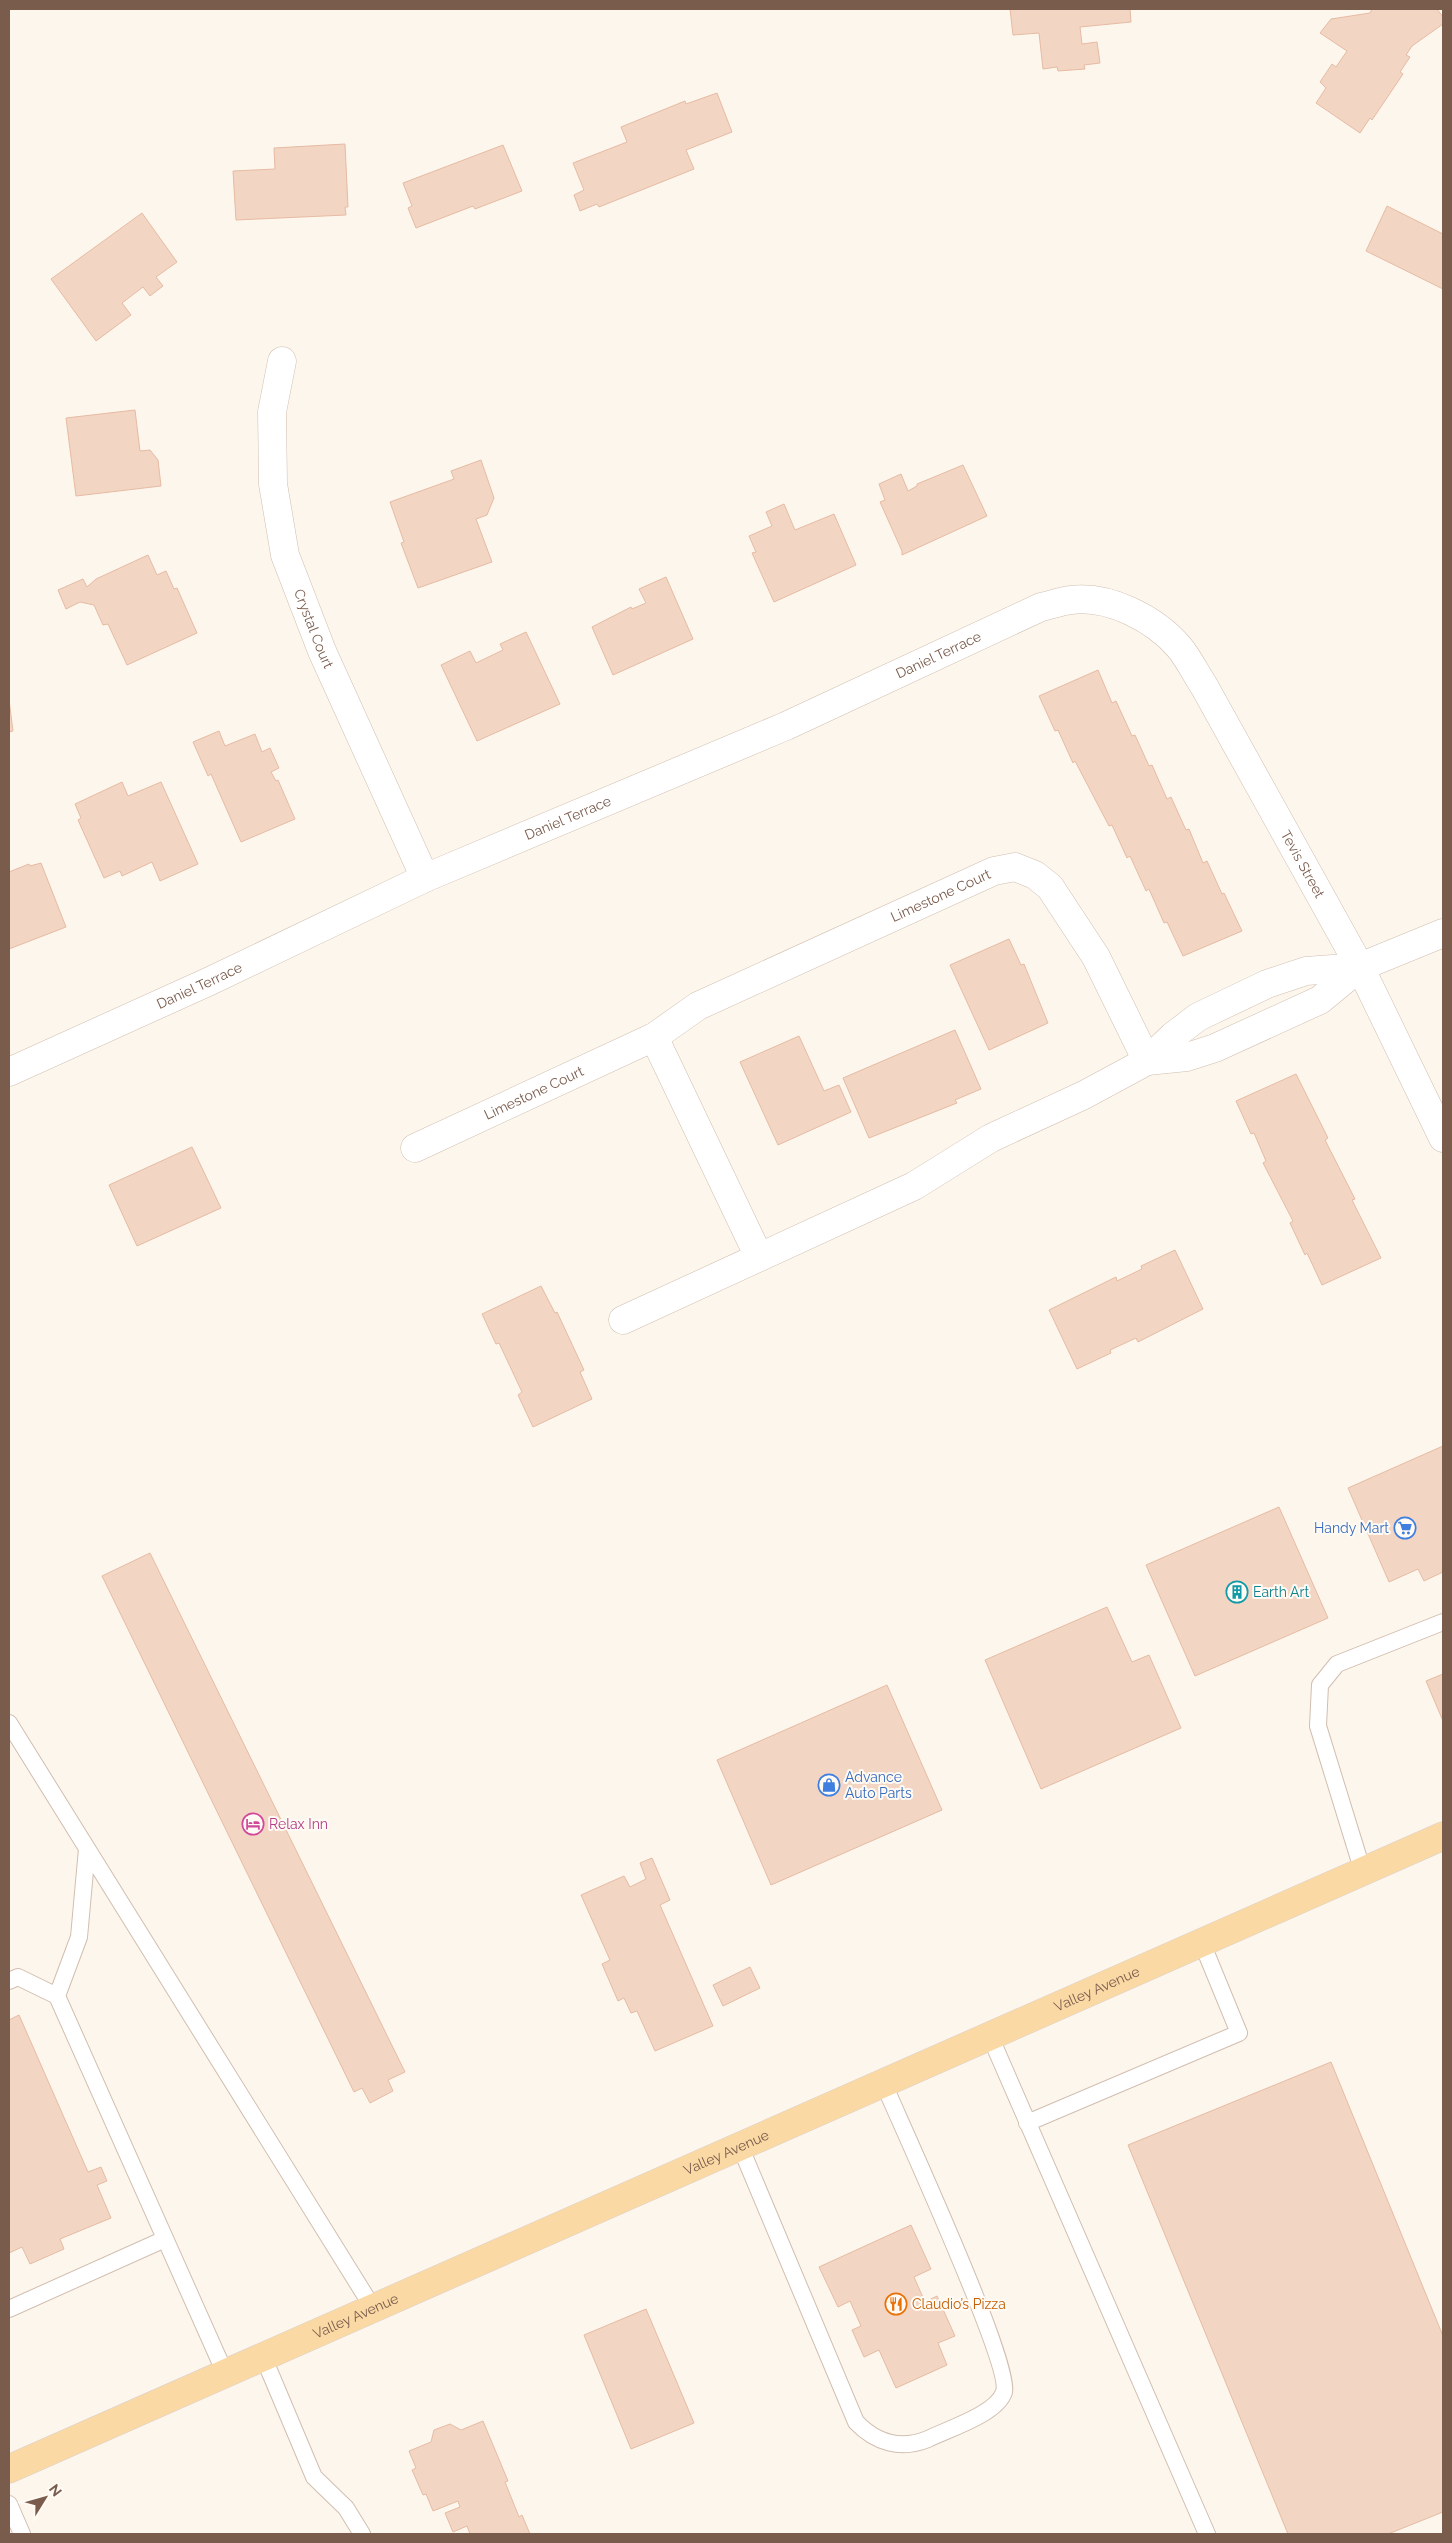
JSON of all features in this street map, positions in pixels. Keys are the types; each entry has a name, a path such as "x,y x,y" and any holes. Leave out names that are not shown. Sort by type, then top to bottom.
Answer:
{"main road":[{"name":"Valley Avenue","path":"9,2468 1443,1836"}],"street":[{"name":"Crystal Court","path":"282,361 272,412 273,484 285,555 322,650 425,878"},
{"name":"Daniel Terrace","path":"9,1072 210,981 425,878 786,726 1041,607 1072,600 1104,601 1133,612"},
{"name":"Tevis Street","path":"1133,612 1161,630 1180,648 1204,686 1360,967 1443,1138"},
{"name":"Limestone Court","path":"415,1148 654,1037 698,1006 994,871 1015,867 1035,875 1050,887 1096,958 1148,1061"},
{"path":"1148,1061 1187,1057 1215,1048 1320,1000 1360,967 1443,933"},
{"path":"623,1320 914,1186 991,1138 1084,1096 1148,1061 1173,1036 1198,1017 1267,984 1306,971 1360,967"},
{"path":"654,1037 759,1258"}],"lane":[{"path":"1363,1872 1318,1726 1320,1685 1337,1664 1443,1622"},
{"path":"9,1723 373,2308"},
{"path":"57,1996 78,1937 87,1849"},
{"path":"1027,2123 1239,2034 1202,1943"},
{"path":"9,1981 18,1977 57,1996 225,2373"},
{"path":"990,2036 1207,2534"},
{"path":"740,2146 849,2411 856,2422 864,2430 883,2441 896,2445 919,2443 928,2439 989,2410 1001,2397 1004,2382 985,2321 883,2082"},
{"path":"9,2309 165,2239"},
{"path":"263,2356 314,2478 346,2508 362,2534"},
{"path":"9,2504 22,2534"}],"building":[{"path":"1010,9 1130,9 1131,22 1080,27 1082,44 1097,42 1100,63 1084,65 1085,69 1058,71 1057,67 1043,69 1039,33 1013,35"},
{"path":"1372,9 1437,9 1443,17 1443,24 1412,46 1406,55 1410,57 1400,72 1403,74 1372,120 1370,118 1360,133 1316,103 1326,88 1320,82 1332,64 1336,67 1347,51 1320,33 1331,19 1370,13"},
{"path":"717,93 732,132 686,150 694,169 599,207 597,204 580,211 574,195 584,190 573,163 627,142 621,127 685,101 686,104"},
{"path":"345,144 348,207 345,207 346,215 236,220 233,171 275,169 274,148"},
{"path":"503,145 522,191 475,209 473,206 416,228 408,208 412,206 403,183"},
{"path":"1387,206 1443,234 1443,289 1366,251"},
{"path":"142,213 177,262 156,277 163,286 150,296 143,287 122,303 131,315 96,341 51,279"},
{"path":"135,410 140,451 150,450 158,460 161,486 76,496 66,418"},
{"path":"481,460 494,498 487,515 476,519 492,562 418,588 401,543 404,542 390,502 454,479 451,471"},
{"path":"963,465 987,516 902,555 902,551 880,502 885,500 879,484 901,474 908,491 917,486 917,484"},
{"path":"784,504 795,530 834,514 856,565 774,602 752,553 756,552 749,536 772,526 766,512"},
{"path":"148,555 157,575 166,571 174,589 177,588 197,633 127,665 108,624 103,625 94,605 80,602 66,609 58,590 83,579 87,587 96,579"},
{"path":"666,577 693,639 613,675 592,627 631,607 632,609 646,603 639,589"},
{"path":"526,632 560,704 477,741 441,665 470,651 476,663 503,650 500,644"},
{"path":"1098,670 1112,703 1116,701 1132,736 1135,735 1149,766 1152,765 1167,799 1171,797 1186,830 1189,829 1203,863 1207,861 1242,931 1183,956 1167,922 1164,923 1149,889 1146,891 1130,856 1127,858 1112,825 1109,826 1075,761 1073,763 1058,730 1055,731 1039,696"},
{"path":"9,700 13,731 9,732"},
{"path":"219,731 225,746 255,734 262,752 270,748 279,768 271,772 276,781 278,780 295,819 241,842 211,774 208,776 193,742"},
{"path":"122,782 128,796 161,782 198,864 160,881 152,862 122,876 120,871 104,878 78,820 81,818 75,804"},
{"path":"41,863 66,927 9,949 9,872 29,864 30,866"},
{"path":"1009,939 1021,965 1024,964 1048,1023 989,1050 950,965"},
{"path":"955,1030 981,1089 955,1100 957,1103 869,1138 843,1078"},
{"path":"799,1036 824,1091 839,1085 851,1112 778,1145 740,1062"},
{"path":"1296,1074 1328,1138 1325,1140 1355,1199 1352,1200 1381,1258 1322,1285 1307,1253 1305,1255 1290,1223 1293,1221 1263,1163 1266,1161 1254,1133 1251,1134 1236,1101"},
{"path":"192,1147 221,1208 137,1246 109,1185"},
{"path":"1175,1250 1203,1309 1138,1342 1136,1338 1110,1350 1111,1353 1077,1369 1049,1310 1116,1277 1117,1281 1142,1269 1141,1266"},
{"path":"541,1286 555,1313 557,1312 584,1370 580,1372 592,1399 533,1427 518,1395 522,1392 499,1343 496,1344 482,1314"},
{"name":"Handy Mart","path":"1443,1446 1443,1572 1424,1581 1418,1569 1389,1582 1348,1488"},
{"name":"Earth Art","path":"1279,1507 1328,1618 1195,1676 1146,1565"},
{"name":"Relax Inn","path":"150,1553 405,2072 388,2080 393,2091 370,2103 362,2088 354,2092 102,1576"},
{"path":"1107,1607 1132,1662 1149,1655 1181,1728 1041,1789 985,1660"},
{"path":"1443,1674 1443,1721 1426,1681"},
{"name":"Advance Auto Parts","path":"887,1685 942,1810 771,1885 717,1760"},
{"path":"652,1858 670,1900 660,1905 713,2026 655,2051 637,2011 631,2013 624,1998 618,2001 602,1964 610,1960 581,1895 624,1876 630,1887 646,1879 640,1863"},
{"path":"750,1967 760,1988 723,2006 713,1985"},
{"path":"19,2015 88,2172 101,2167 107,2181 97,2185 111,2218 60,2239 64,2249 30,2264 22,2247 9,2253 9,2020"},
{"path":"1331,2062 1443,2336 1443,2512 1388,2534 1288,2534 1128,2145"},
{"name":"Claudio’s Pizza","path":"911,2225 931,2269 914,2277 925,2302 937,2296 955,2336 938,2343 947,2365 896,2388 879,2350 864,2357 852,2330 861,2326 850,2301 838,2307 819,2267"},
{"path":"646,2309 694,2423 631,2449 584,2335"},
{"path":"483,2421 508,2481 505,2482 519,2517 522,2515 530,2534 470,2534 467,2526 453,2532 445,2513 460,2507 458,2501 433,2511 426,2494 423,2495 412,2470 416,2468 409,2451 431,2442 434,2430 450,2424 461,2430"}],"place":[{"name":"Handy Mart","path":"1405,1528"},
{"name":"Earth Art","path":"1237,1592"},
{"name":"Advance Auto Parts","path":"829,1785"},
{"name":"Relax Inn","path":"253,1824"},
{"name":"Claudio’s Pizza","path":"896,2304"}]}
